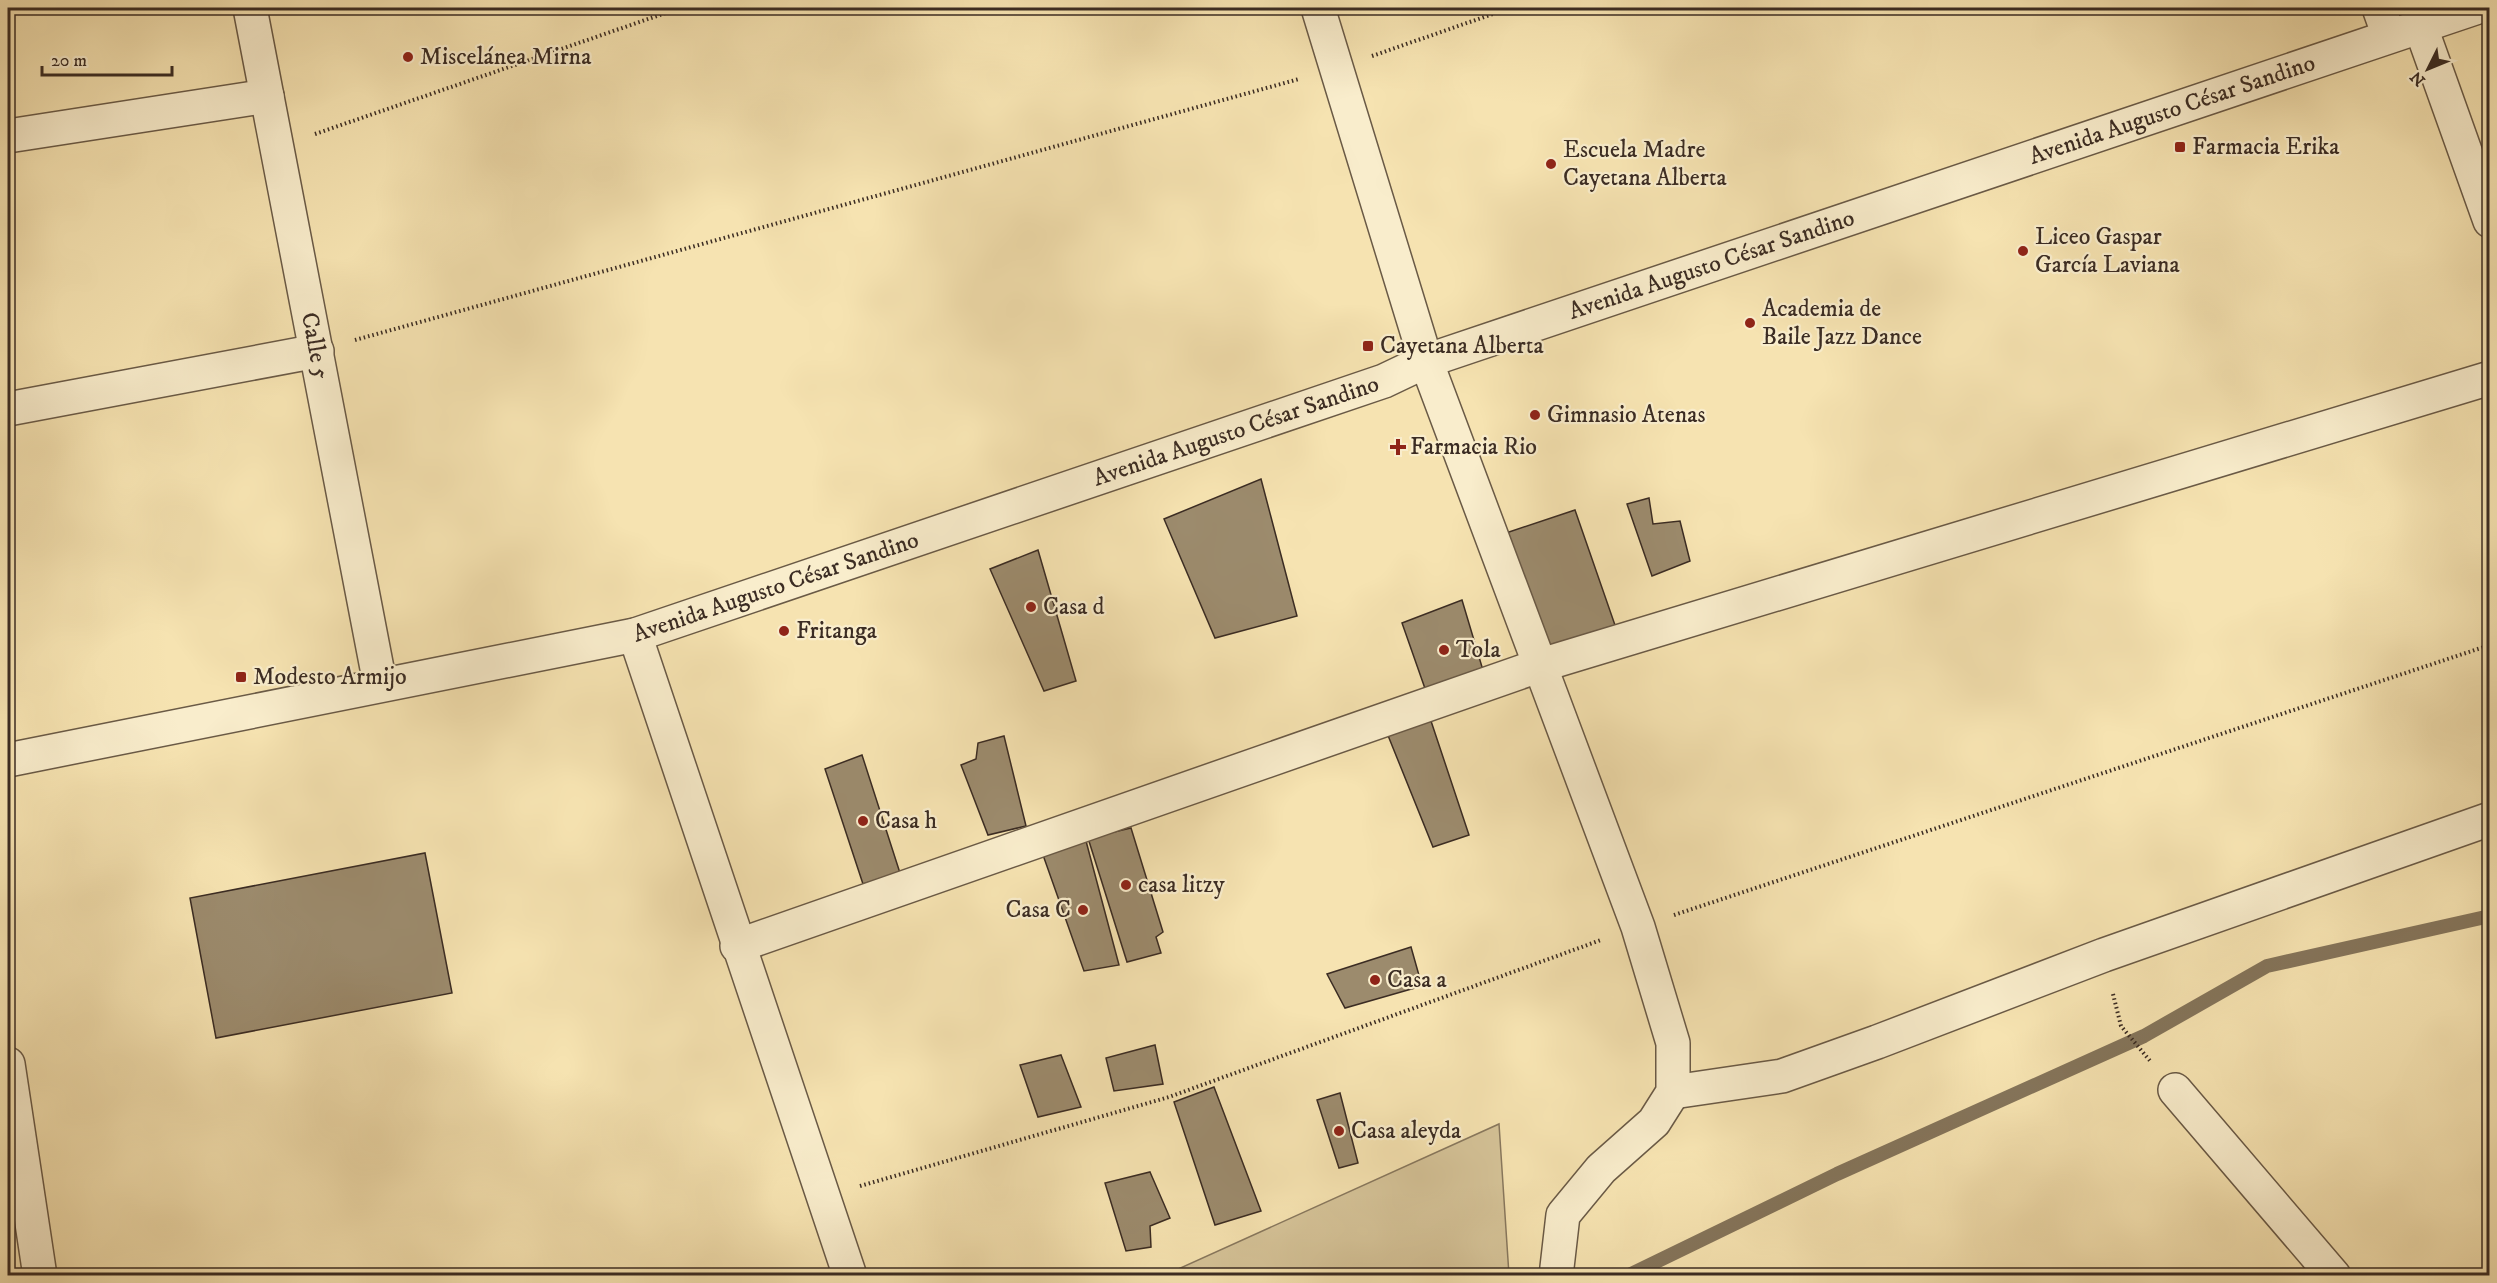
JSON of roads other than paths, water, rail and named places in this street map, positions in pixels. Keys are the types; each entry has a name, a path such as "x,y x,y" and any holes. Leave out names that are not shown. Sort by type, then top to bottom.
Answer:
{"street":[{"name":"Calle 5","path":"250,8 380,684"},
{"path":"1318,8 1426,361 1538,666 1638,927 1673,1043 1673,1092 1653,1122 1601,1169 1563,1215 1556,1275"},
{"name":"Avenida Augusto César Sandino","path":"8,760 380,684 635,635 1384,381 1426,361 2384,22 2420,25 2475,8"},
{"path":"2420,25 2490,221"},
{"path":"8,136 267,96"},
{"path":"8,409 316,351"},
{"path":"737,946 1538,666 2490,378"},
{"path":"635,635 737,946 850,1275"},
{"path":"1673,1092 1782,1076 2104,955 2490,819"},
{"path":"8,1071 40,1275"},
{"path":"2175,1090 2325,1272"}],"waterway":[{"path":"1627,1276 1837,1174 2144,1036 2267,966 2490,916"}],"place":[{"name":"Miscelánea Mirna","path":"408,57"},
{"name":"Farmacia Erika","path":"2180,147"},
{"name":"Escuela Madre Cayetana Alberta","path":"1551,164"},
{"name":"Liceo Gaspar García Laviana","path":"2023,251"},
{"name":"Academia de Baile Jazz Dance","path":"1750,323"},
{"name":"Cayetana Alberta","path":"1368,346"},
{"name":"Gimnasio Atenas","path":"1535,415"},
{"name":"Farmacia Rio","path":"1398,447"},
{"name":"Casa d","path":"1031,607"},
{"name":"Fritanga","path":"784,631"},
{"name":"Tola","path":"1444,650"},
{"name":"Modesto Armijo","path":"241,677"},
{"name":"Casa h","path":"863,821"},
{"name":"casa litzy","path":"1126,885"},
{"name":"Casa C","path":"1083,910"},
{"name":"Casa a","path":"1375,980"},
{"name":"Casa aleyda","path":"1339,1131"}]}
